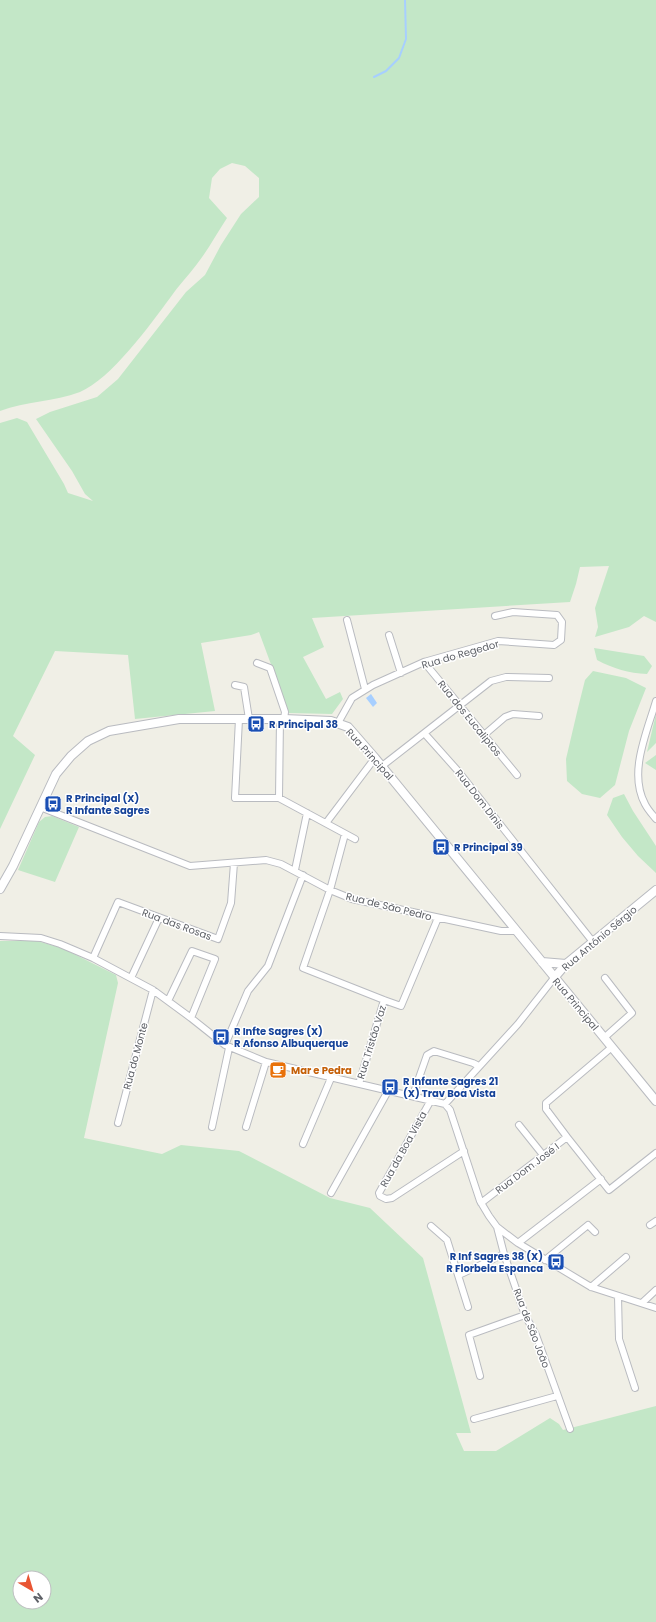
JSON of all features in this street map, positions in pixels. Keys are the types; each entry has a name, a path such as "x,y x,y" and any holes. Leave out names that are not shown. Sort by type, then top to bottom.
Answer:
{"street":[{"name":"Rua do Regedor","path":"338,723 352,698 365,689 424,662 498,641 554,645 561,640 562,622 557,615 512,612 495,616"},
{"path":"347,620 365,689"},
{"path":"389,635 401,673"},
{"name":"Rua dos Eucaliptos","path":"424,662 517,775"},
{"path":"257,663 270,668 285,712 282,719 279,798"},
{"path":"382,766 425,734 491,681 506,677 549,678"},
{"path":"235,686 244,687 249,719"},
{"path":"656,701 640,760 638,775 645,804 656,819"},
{"path":"484,735 505,717 514,714 539,716"},
{"name":"Rua Principal","path":"0,889 14,866 56,774 71,756 88,741 109,731 179,719 282,719 331,721 338,723 348,727 382,766 656,1101"},
{"path":"239,719 235,798 279,798 355,839"},
{"name":"Rua Dom Dinis","path":"425,734 458,771 593,942"},
{"path":"326,823 375,758"},
{"name":"Rua de São Pedro","path":"40,807 190,866 266,860 295,870 330,890 352,899 501,931 516,930"},
{"path":"295,870 307,813"},
{"path":"345,834 330,890 303,968 402,1006 438,918"},
{"name":"Rua das Rosas","path":"94,958 118,902 218,939 231,904 234,863"},
{"path":"212,1127 227,1047 248,991 268,966 303,875"},
{"name":"Rua António Sérgio","path":"445,1104 478,1066 518,1024 566,964 656,890"},
{"path":"131,978 160,918"},
{"path":"0,936 41,938 94,958 152,990 191,1018 227,1047 266,1062 388,1091 413,1095 445,1104 450,1110 481,1203 497,1227 518,1243 591,1287 656,1308"},
{"path":"168,1001 192,951 215,959 191,1018"},
{"path":"542,962 566,964"},
{"path":"604,978 632,1013 604,1037"},
{"name":"Rua do Monte","path":"118,1123 152,990"},
{"name":"Rua Tristão Vaz","path":"359,1084 384,1000"},
{"path":"567,1137 546,1109 546,1103 612,1047"},
{"path":"413,1095 427,1055 434,1051 473,1063 478,1066"},
{"path":"246,1128 266,1062"},
{"path":"303,1144 331,1078"},
{"path":"331,1193 388,1091"},
{"name":"Rua da Boa Vista","path":"431,1100 379,1193 380,1196 386,1199 392,1198 464,1151"},
{"path":"519,1125 543,1156"},
{"name":"Rua Dom José I","path":"481,1203 567,1137 609,1190 656,1153"},
{"path":"518,1243 600,1179"},
{"path":"650,1225 656,1221"},
{"path":"545,1260 588,1225 595,1232"},
{"path":"431,1226 447,1240 468,1308"},
{"name":"Rua de São João","path":"497,1227 504,1254 525,1315 536,1336 570,1429"},
{"path":"459,1275 504,1254"},
{"path":"591,1287 626,1257"},
{"path":"642,1303 656,1290"},
{"path":"618,1296 619,1339 635,1388"},
{"path":"480,1376 469,1335 525,1315"},
{"path":"474,1419 557,1396"}],"green space":[{"path":"0,0 656,0 656,622 644,616 629,627 595,637 598,627 595,608 609,566 580,567 570,602 312,618 324,647 303,657 326,699 340,692 343,699 332,714 289,713 259,632 251,635 201,643 215,711 135,719 128,655 55,651 13,736 35,755 0,829 0,423 17,418 27,422 68,493 93,501 85,494 72,471 36,419 50,412 97,397 118,379 186,292 205,275 221,245 241,214 259,197 259,178 245,166 232,163 220,169 212,178 209,198 227,218 201,259 176,289 152,322 117,364 104,376 80,392 60,398 20,405 0,411"},
{"path":"594,648 644,656 652,666 647,674 621,670 597,660"},
{"path":"593,671 626,678 646,688 629,731 615,785 600,798 582,794 567,781 566,759 578,708 585,680"},
{"path":"656,714 656,743 647,752"},
{"path":"656,755 656,770 645,763"},
{"path":"624,794 633,811 656,846 656,873 638,856 622,837 607,815 613,798"},
{"path":"52,816 79,827 55,882 18,870 39,822 45,817"},
{"path":"0,941 37,941 62,948 116,975 118,983 84,1138 162,1154 181,1145 239,1151 330,1198 370,1208 423,1258 471,1433 456,1433 464,1451 496,1451 550,1418 559,1424 563,1430 656,1406 656,1622 0,1622"}],"water":[{"path":"371,694 377,703 373,707 366,698"}],"waterway":[{"path":"374,77 386,71 399,58 406,39 405,0"}],"place":[{"name":"R Principal 38","path":"256,724"},
{"name":"R Principal (X) R Infante Sagres","path":"53,804"},
{"name":"R Principal 39","path":"441,847"},
{"name":"R Infte Sagres (X) R Afonso Albuquerque","path":"221,1037"},
{"name":"Mar e Pedra","path":"278,1070"},
{"name":"R Infante Sagres 21 (X) Trav Boa Vista","path":"390,1087"},
{"name":"R Inf Sagres 38 (X) R Florbela Espanca","path":"556,1262"}]}
